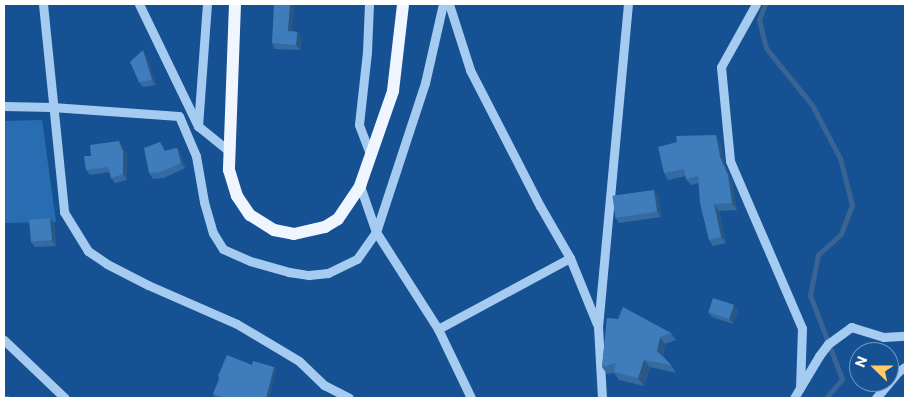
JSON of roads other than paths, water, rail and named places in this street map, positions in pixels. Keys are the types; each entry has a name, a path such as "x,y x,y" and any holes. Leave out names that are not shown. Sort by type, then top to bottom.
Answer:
{"main road":[{"path":"235,4 229,170 237,196 250,215 261,224 285,233 310,232 325,227 338,218 350,204 360,186 372,156 393,90 403,4"}],"street":[{"path":"43,4 64,212 88,251 107,264 148,285 237,324 299,361 324,385 349,398"},
{"path":"138,4 198,126 230,152"},
{"path":"198,126 207,4"},
{"path":"369,4 367,52 359,125 372,156"},
{"path":"4,106 52,107 179,116 196,156 204,202 213,233 223,249 250,261 288,272 309,275 328,273 357,259 376,232 425,83 443,4"},
{"path":"449,4 470,70 540,206 570,258 598,327"},
{"path":"602,398 598,327 628,4"},
{"path":"756,4 721,67 730,161 802,328 800,388"},
{"path":"360,186 376,232 438,329 471,398"},
{"path":"438,329 570,258"},
{"path":"794,398 823,350 851,327 883,337 905,336"},
{"path":"4,340 65,398"},
{"path":"876,398 899,371 905,367"}],"waterway":[{"path":"765,4 759,20 766,48 812,105 840,158 852,205 841,234 818,255 810,295 842,379 826,398"}]}
